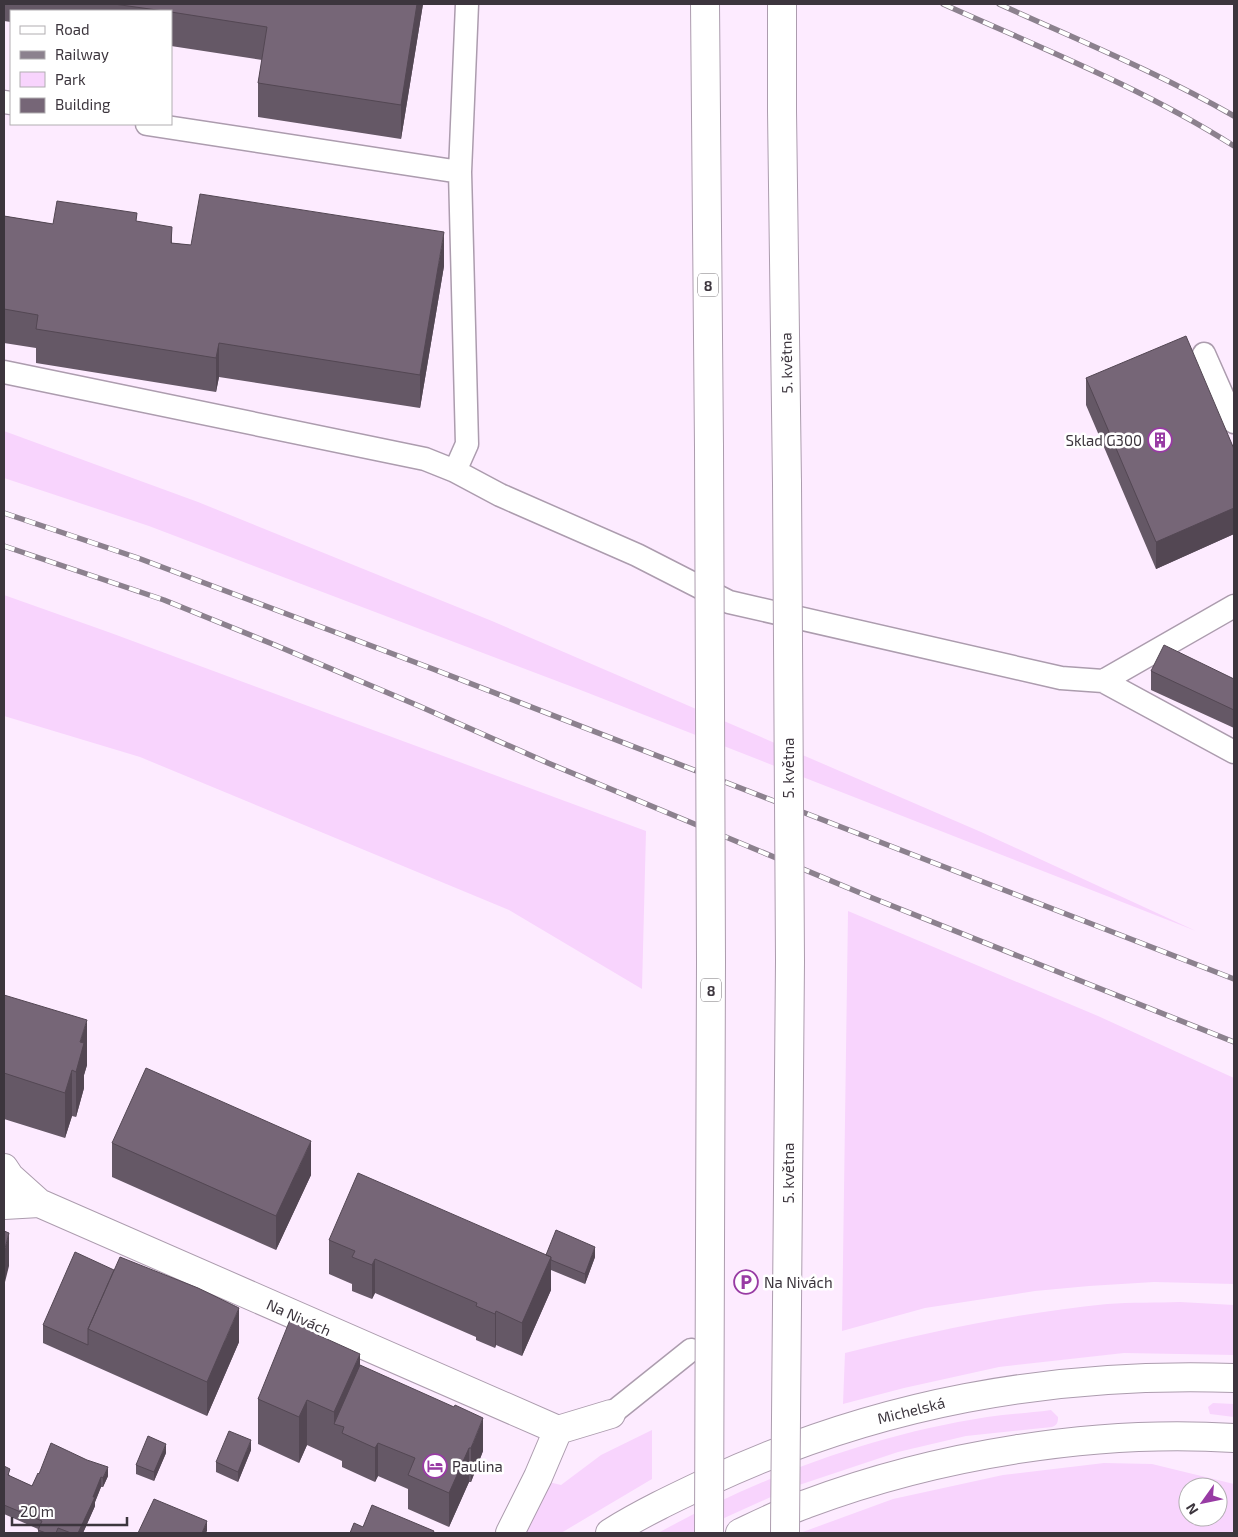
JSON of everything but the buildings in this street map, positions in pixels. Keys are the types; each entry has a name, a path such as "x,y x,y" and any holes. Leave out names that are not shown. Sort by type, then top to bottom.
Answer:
{"main road":[{"name":"8","path":"705,4 711,951 709,1533"},
{"name":"5. května","path":"782,4 790,961 785,1533"},
{"name":"Na Nivách","path":"4,1168 39,1204 558,1430"},
{"name":"Na Nivách","path":"4,1205 39,1204"},
{"name":"Michelská","path":"610,1533 652,1509 739,1468 864,1422 916,1408 1020,1388 1066,1382 1148,1377 1234,1378"},
{"path":"510,1533 538,1477 558,1430 611,1414"},
{"path":"740,1533 805,1504 847,1490 906,1473 1008,1451 1087,1441 1137,1438 1196,1436 1234,1438"}],"lane":[{"path":"455,471 467,444 460,172 466,4"},
{"path":"154,125 460,172"},
{"path":"1204,354 1234,422"},
{"path":"4,372 425,459 455,471 500,495 637,556 729,602 1061,678 1103,681 1234,752"},
{"path":"1103,681 1234,606"},
{"path":"611,1414 691,1350"}],"green space":[{"path":"4,431 198,502 492,621 981,832 1196,931 578,689 149,526 4,478"},
{"path":"4,595 646,831 642,989 509,910 140,757 4,716"},
{"path":"848,911 1098,1016 1234,1078 1234,1284 1154,1282 1035,1291 925,1308 842,1331"},
{"path":"1180,1302 1234,1305 1234,1355 1124,1353 999,1367 843,1404 845,1353 942,1330 1041,1312 1107,1304"},
{"path":"1213,1403 1234,1404 1234,1417 1210,1414 1208,1407"},
{"path":"1051,1410 1058,1417 1057,1424 1052,1427 966,1436 898,1452 793,1487 691,1533 658,1533 776,1476 859,1447 944,1425 987,1417"},
{"path":"652,1430 652,1479 561,1533 521,1533 545,1481 561,1485 601,1455"},
{"path":"1104,1463 1152,1464 1205,1477 1178,1477 1178,1527 1228,1527 1228,1483 1234,1484 1234,1533 800,1533 893,1499 1003,1475"}],"railway":[{"path":"943,4 1128,87 1234,146"},
{"path":"999,4 1148,71 1234,116"},
{"path":"4,513 138,558 433,669 1234,979"},
{"path":"4,546 164,600 275,645 548,763 870,897 1234,1042"}],"place":[{"name":"Sklad G300","path":"1160,440"},
{"name":"Na Nivách","path":"746,1282"},
{"name":"Paulina","path":"435,1466"}]}
